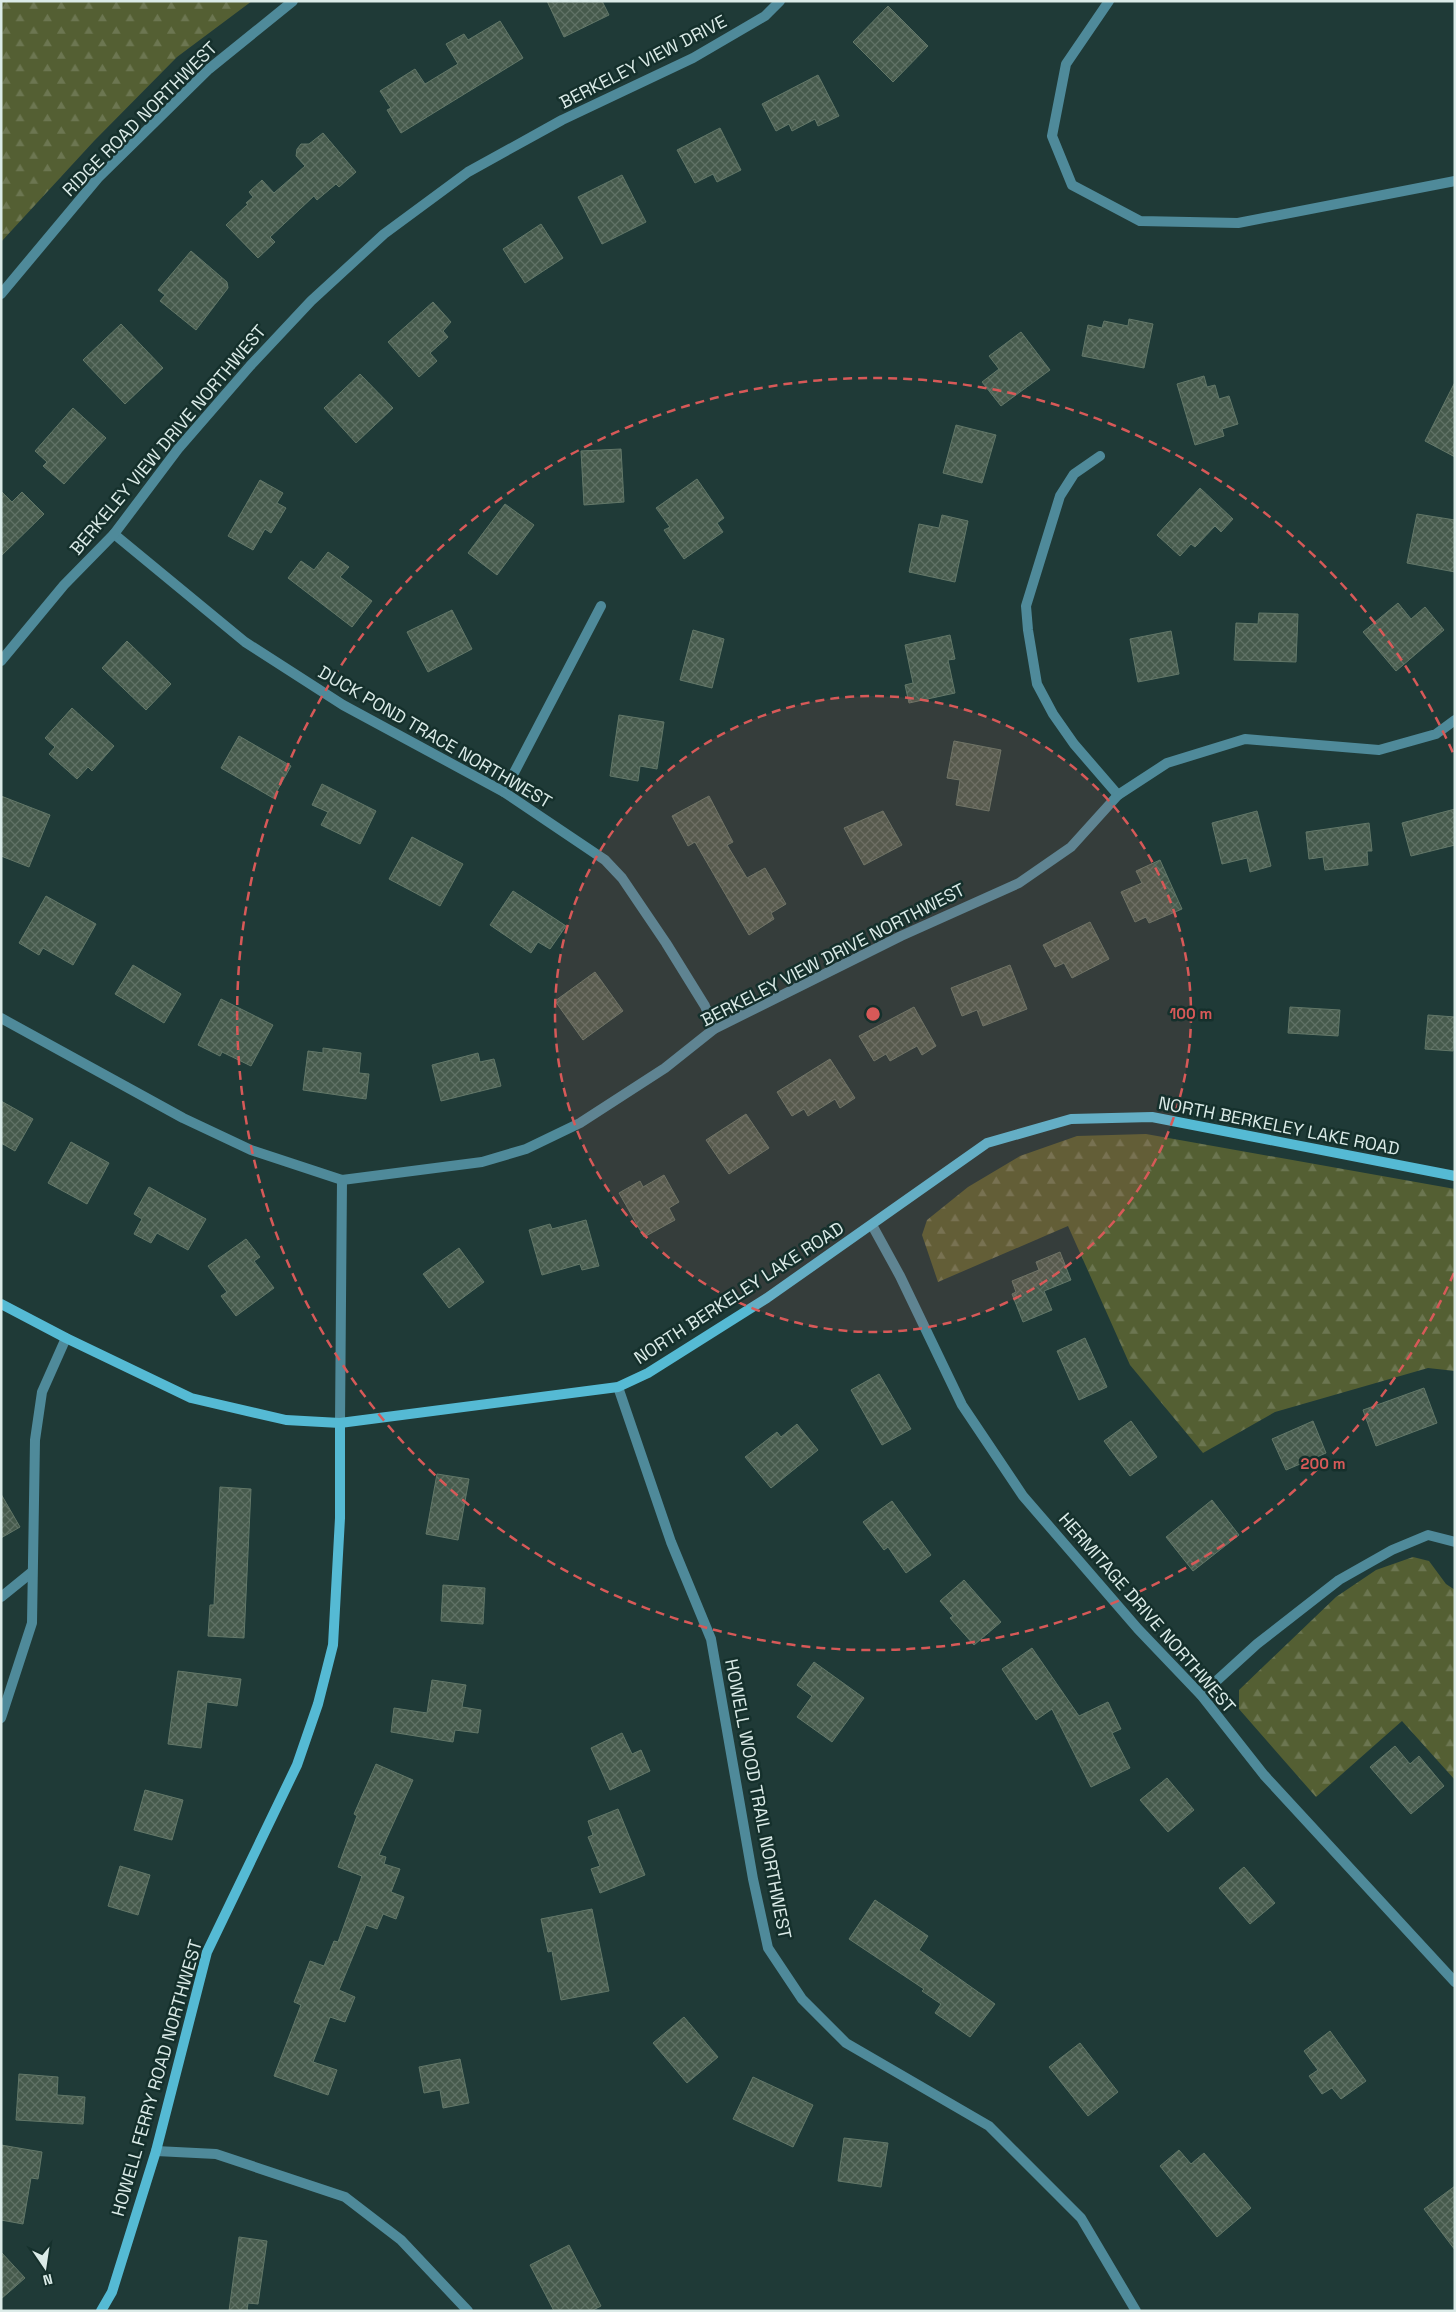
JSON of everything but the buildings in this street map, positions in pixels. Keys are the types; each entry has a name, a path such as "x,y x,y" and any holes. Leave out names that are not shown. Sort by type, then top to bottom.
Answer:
{"street":[{"name":"RIDGE ROAD NORTHWEST","path":"1,294 98,178 209,69 293,1"},
{"name":"BERKELEY VIEW DRIVE","path":"516,144 693,58 765,16 780,1"},
{"path":"1109,1 1066,64 1052,136 1072,185 1140,221 1238,223 1455,181"},
{"name":"BERKELEY VIEW DRIVE NORTHWEST","path":"1,661 64,585 114,534 178,449 311,301 384,234 468,172 516,144"},
{"path":"1100,456 1074,474 1060,496 1026,606 1037,684 1053,714 1074,744 1118,795 1167,763 1245,739 1379,750 1436,734 1455,720"},
{"name":"DUCK POND TRACE NORTHWEST","path":"114,534 245,642 343,705 504,792 605,860 622,878 705,1006 714,1029"},
{"path":"504,792 601,606"},
{"name":"BERKELEY VIEW DRIVE NORTHWEST","path":"1,1018 183,1118 251,1150 342,1180 482,1162 526,1149 580,1123 666,1068 714,1029 901,936 1019,883 1072,847 1118,795"},
{"name":"NORTH BERKELEY LAKE ROAD","path":"1,1304 66,1338 191,1398 286,1420 340,1423 618,1387 648,1373 733,1320 872,1225 987,1143 1071,1119 1152,1117 1455,1176"},
{"path":"340,1423 342,1180"},
{"name":"HERMITAGE DRIVE NORTHWEST","path":"872,1225 900,1276 962,1405 1023,1496 1138,1628 1201,1695 1264,1775 1455,1982"},
{"path":"1,1718 32,1623 35,1440 42,1392 66,1338"},
{"name":"HOWELL WOOD TRAIL NORTHWEST","path":"618,1387 670,1542 711,1639 753,1879 768,1948 802,1999 846,2043 989,2126 1081,2218 1136,2311"},
{"name":"HOWELL FERRY ROAD NORTHWEST","path":"101,2311 112,2292 156,2150 207,1952 297,1765 320,1696 333,1645 340,1518 340,1423"},
{"path":"1201,1695 1257,1644 1339,1580 1392,1550 1428,1534 1455,1542"},
{"path":"1,1597 32,1572"},
{"path":"156,2150 216,2154 345,2197 401,2240 468,2311"}],"green space":[{"path":"1,1 252,1 177,57 94,141 1,242"},
{"path":"1146,1134 1455,1189 1455,1371 1428,1368 1275,1412 1203,1453 1130,1365 1068,1226 938,1282 922,1235 927,1220 968,1187 1020,1156 1077,1136"},
{"path":"1413,1557 1429,1561 1446,1584 1455,1590 1455,1780 1402,1721 1316,1797 1239,1709 1239,1690 1336,1597 1376,1570"}]}
